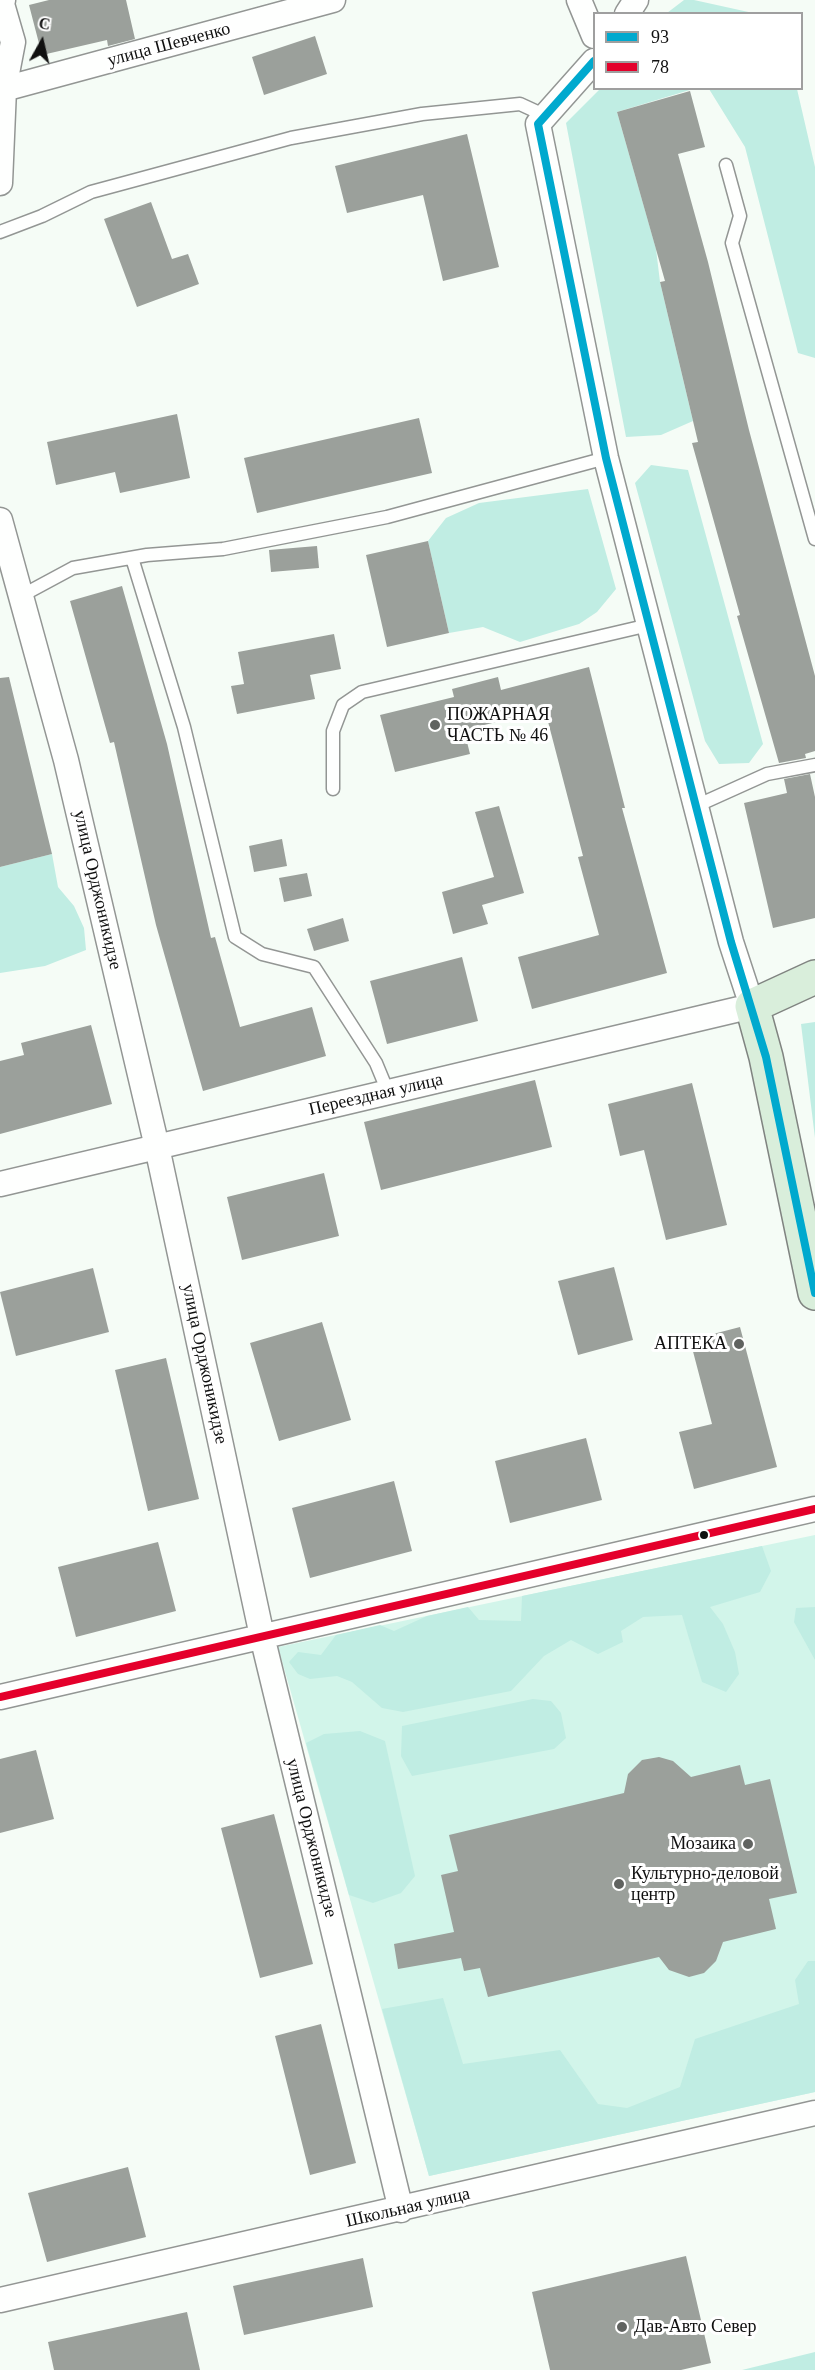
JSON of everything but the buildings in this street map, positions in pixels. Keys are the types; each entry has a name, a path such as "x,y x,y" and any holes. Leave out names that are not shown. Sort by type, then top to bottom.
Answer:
{"main road":[{"path":"815,977 752,1006 766,1057 815,1293"}],"street":[{"path":"0,183 4,89 13,42 2,4 3,0"},
{"name":"улица Шевченко","path":"4,89 333,0"},
{"path":"579,0 593,34"},
{"path":"593,62 538,124 606,458 731,942 752,1006"},
{"name":"улица Орджоникидзе","path":"0,520 66,760 157,1147 262,1636 401,2210"},
{"name":"Переездная улица","path":"0,1184 752,1006"},
{"path":"0,1697 815,1509"},
{"name":"Школьная улица","path":"0,2300 815,2114"}],"lane":[{"path":"0,232 42,216 91,192 291,138 422,114 520,104 546,116"},
{"path":"726,165 740,216 732,243 815,539"},
{"path":"21,596 73,568 147,555 223,549 387,517 606,458"},
{"path":"132,558 184,727 234,937 262,954 314,967 375,1064 388,1092"},
{"path":"333,789 333,731 343,705 362,692 649,625"},
{"path":"696,806 767,774 815,765"}],"green space":[{"path":"815,1535 815,2092 429,2176 278,1647"}],"shaded area":[{"path":"684,0 694,0 748,12 668,12"},
{"path":"599,90 690,90 617,112 656,249 660,282 693,421 661,435 626,437 566,123"},
{"path":"710,90 797,90 815,167 815,358 798,353 745,147"},
{"path":"651,465 688,470 763,744 749,763 719,764 705,741 635,483"},
{"path":"588,489 616,589 597,612 579,624 520,642 483,627 449,633 428,541 446,518 479,503"},
{"path":"52,854 58,887 74,906 84,928 86,950 45,966 0,973 0,867"},
{"path":"815,1022 815,1138 801,1024"},
{"path":"762,1546 771,1571 760,1592 710,1607 723,1624 735,1652 739,1674 726,1692 702,1682 682,1615 643,1617 621,1631 623,1642 598,1654 571,1640 544,1656 511,1691 403,1712 382,1708 352,1682 337,1676 310,1679 298,1674 289,1662 298,1652 321,1655 336,1635 380,1625 394,1631 427,1616 468,1607 479,1620 521,1621 522,1596"},
{"path":"815,1607 815,1660 794,1622 796,1608"},
{"path":"533,1699 551,1701 561,1713 566,1738 554,1749 412,1776 401,1756 402,1726"},
{"path":"360,1731 385,1741 415,1876 401,1893 373,1903 349,1895 306,1743 324,1734"},
{"path":"808,1961 815,1961 815,2092 429,2176 382,2009 443,1998 463,2064 560,2050 598,2104 627,2108 680,2087 695,2039 799,2004 795,1980"},
{"path":"815,2352 815,2370 742,2370"}],"transit line":[{"name":"93","path":"593,62 538,124 606,458 731,942 766,1057 815,1293"},
{"name":"78","path":"0,1697 815,1509"}],"place":[{"name":"ПОЖАРНАЯ ЧАСТЬ № 46","path":"435,725"},
{"name":"АПТЕКА","path":"739,1344"},
{"name":"Мозаика","path":"748,1844"},
{"name":"Культурно-деловой центр","path":"619,1884"},
{"name":"Дав-Авто Север","path":"622,2327"}]}
